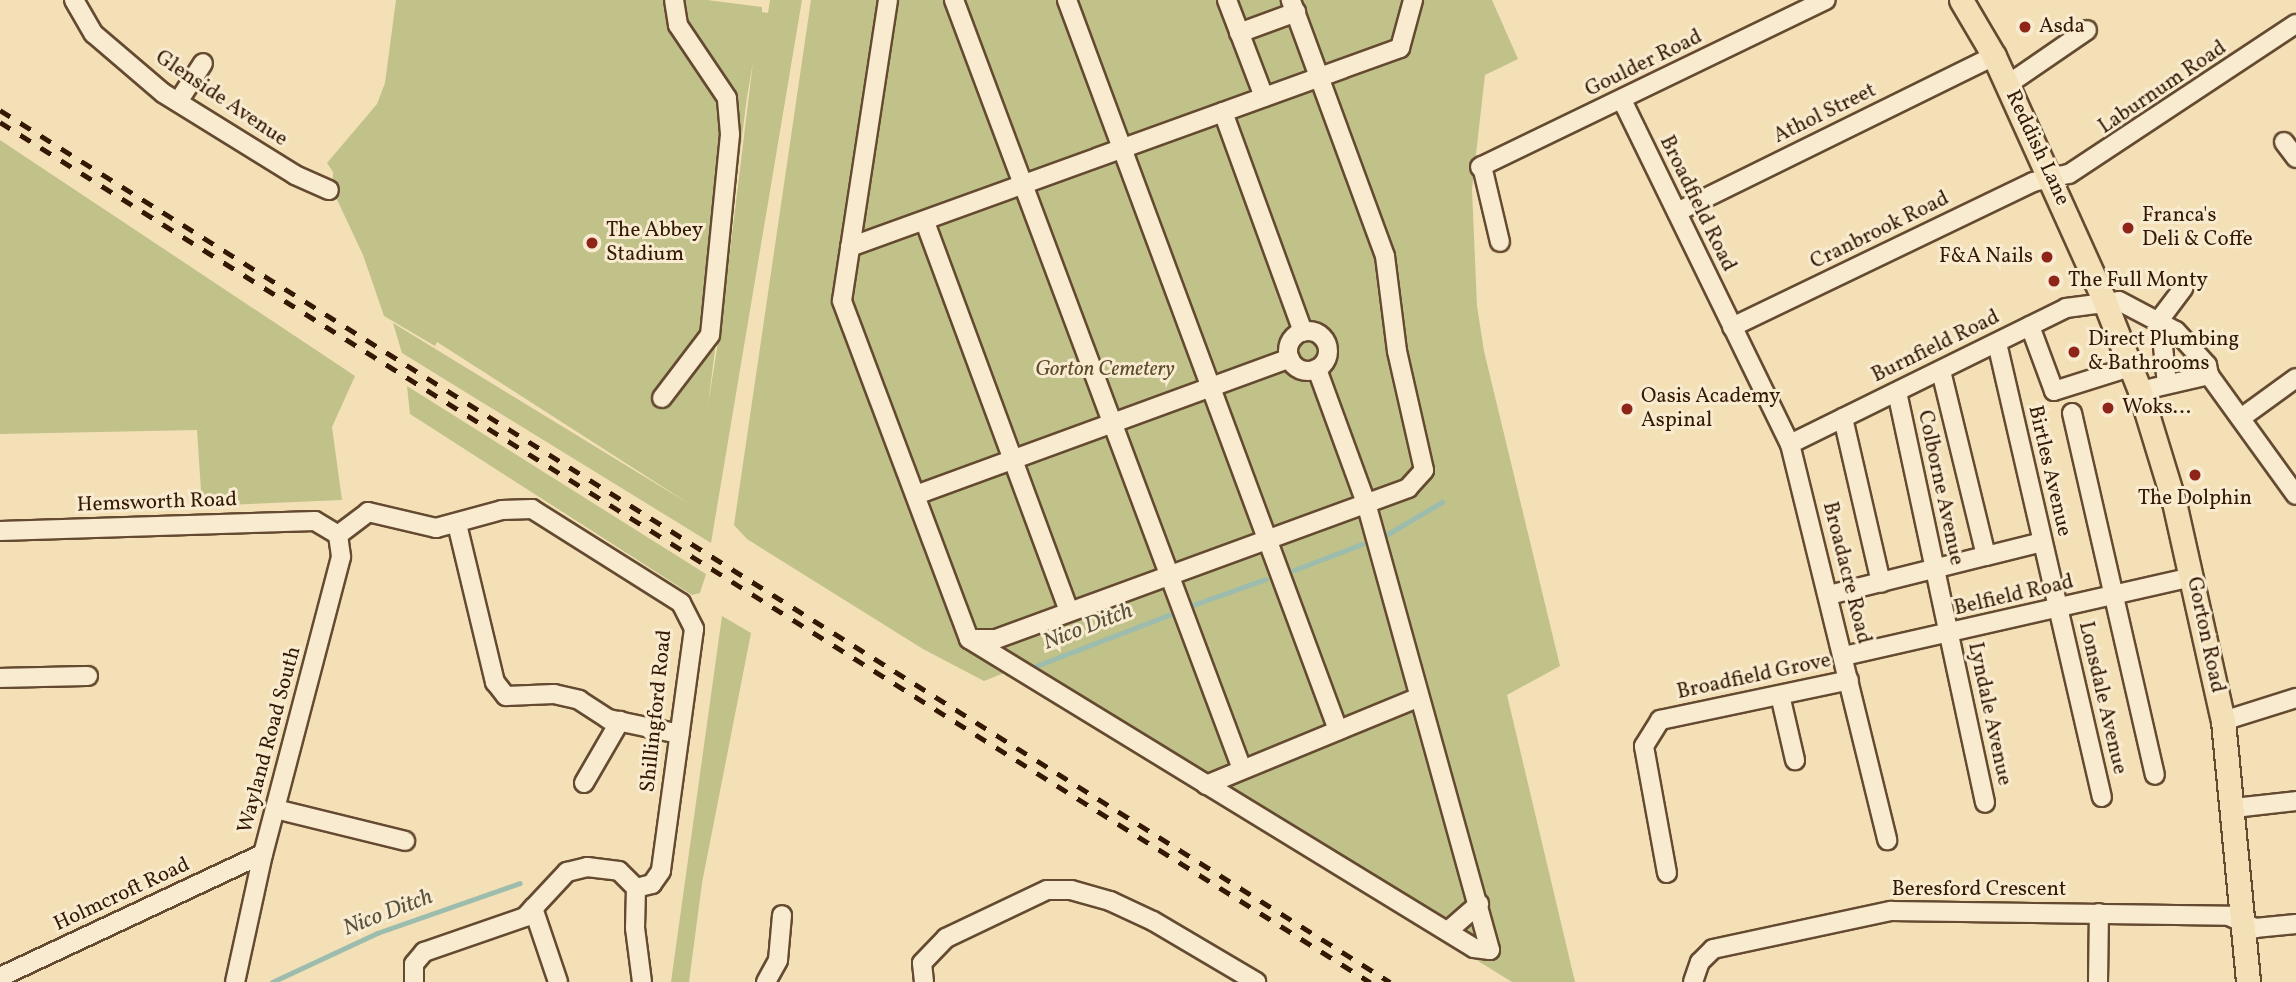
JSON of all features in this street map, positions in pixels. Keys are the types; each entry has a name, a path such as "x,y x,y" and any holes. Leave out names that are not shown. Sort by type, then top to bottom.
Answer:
{"main road":[{"name":"Reddish Lane","path":"1961,0 1994,56 2104,300"},
{"name":"Gorton Road","path":"2104,300 2140,391 2193,577 2223,721 2234,808 2248,982"}],"street":[{"name":"Glenside Avenue","path":"74,0 94,34 178,102 295,175 329,190"},
{"path":"662,398 710,335 730,134 727,98 678,25 674,0"},
{"path":"888,0 842,301 969,639 1474,947 1490,950 1366,503 1317,369"},
{"path":"954,0 1242,769"},
{"path":"1067,0 1338,730"},
{"path":"1227,0 1264,97"},
{"path":"850,247 1400,48 1413,0"},
{"name":"Goulder Road","path":"1500,242 1481,166 1823,1"},
{"path":"969,639 996,639 1408,488 1423,470 1425,460 1397,351 1385,256 1322,76 1293,6 1239,33"},
{"name":"Laburnum Road","path":"2049,177 2069,174 2117,146 2296,24"},
{"path":"2007,85 2087,30"},
{"name":"Athol Street","path":"1677,212 1994,56"},
{"path":"178,102 203,63"},
{"name":"Broadfield Road","path":"1622,100 1732,327"},
{"path":"1223,112 1303,332"},
{"path":"2284,142 2296,158"},
{"name":"Cranbrook Road","path":"1732,327 2049,177"},
{"path":"925,222 1069,611"},
{"path":"2167,384 2160,319 2183,288"},
{"path":"2104,300 2119,301 2160,319 2207,365 2209,375 2296,495"},
{"name":"Burnfield Road","path":"1790,444 2066,308 2104,300"},
{"path":"2034,324 2054,391 2130,367"},
{"name":"Broadacre Road","path":"1732,327 1790,444 1887,840"},
{"path":"1303,332 1316,333 1326,341 1326,360 1317,369 1298,368 1290,358 1292,340 1303,332"},
{"name":"Birtles Avenue","path":"1997,343 2057,608"},
{"path":"915,495 1290,358"},
{"path":"1941,370 1986,556"},
{"path":"2140,391 2209,375"},
{"path":"2241,418 2296,378"},
{"name":"Colborne Avenue","path":"1897,392 1948,634"},
{"path":"2072,413 2155,775"},
{"path":"1843,418 1881,583"},
{"name":"Shillingford Road","path":"338,535 368,512 436,528 502,510 531,509 681,603 694,629 661,871 653,884 636,888"},
{"name":"Hemsworth Road","path":"0,531 315,521 338,535"},
{"path":"457,524 495,682 506,696 554,694 579,700 608,719 679,734"},
{"name":"Wayland Road South","path":"235,982 263,854 341,557 338,535"},
{"path":"1829,595 2042,542"},
{"name":"Belfield Road","path":"1844,656 2193,577"},
{"name":"Lonsdale Avenue","path":"2057,608 2102,797"},
{"name":"Lyndale Avenue","path":"1948,634 1985,803"},
{"path":"0,678 88,676"},
{"name":"Broadfield Grove","path":"1667,873 1644,746 1660,720 1849,680"},
{"path":"1780,695 1795,760"},
{"path":"1206,785 1419,697"},
{"path":"2223,721 2296,698"},
{"path":"584,783 620,721"},
{"path":"2234,808 2296,801"},
{"path":"275,809 405,841"},
{"name":"Holmcroft Road","path":"0,976 263,854"},
{"path":"414,982 414,964 424,952 524,917 567,872 587,867 619,871 636,888 635,928 642,982"},
{"path":"924,982 922,962 946,938 1047,890 1071,890 1110,901 1153,921 1256,982"},
{"path":"1449,930 1479,904"},
{"path":"533,908 558,982"},
{"name":"Beresford Crescent","path":"1693,982 1700,962 1713,949 1891,911 2229,916 2244,925 2296,924"},
{"path":"2098,982 2099,913"},
{"path":"765,982 778,960 782,915"}],"green space":[{"name":"The Abbey Stadium","path":"396,0 707,0 762,7 762,12 768,13 770,0 802,0 711,543 402,353 393,323 691,505 437,342 435,346 384,316 363,255 333,191 333,172 327,163 377,104 385,83","holes":["753,62 722,317 708,405"]},
{"name":"Gorton Cemetery","path":"811,0 1492,0 1518,59 1485,75 1472,189 1477,306 1484,351 1560,666 1507,695 1575,982 1512,982 1009,671 984,681 923,649 747,539 734,525"},
{"path":"0,140 355,376 332,427 342,500 202,506 197,430 0,434"},
{"path":"407,386 706,574 700,593 692,595 410,414"},
{"path":"722,616 751,633 702,883 689,982 671,982"}],"waterway":[{"name":"Nico Ditch","path":"1386,535 1442,502"},
{"name":"Nico Ditch","path":"1294,570 1362,544"},
{"name":"Nico Ditch","path":"1193,605 1266,579"},
{"name":"Nico Ditch","path":"1028,669 1169,615"},
{"name":"Nico Ditch","path":"272,982 377,933 520,883"}],"railway":[{"path":"0,110 1390,982"},
{"path":"0,122 1370,982"}],"place":[{"name":"Asda","path":"2025,27"},
{"name":"Franca's Deli & Coffe","path":"2128,228"},
{"name":"The Abbey Stadium","path":"592,243"},
{"name":"F&A Nails","path":"2047,257"},
{"name":"The Full Monty","path":"2054,281"},
{"name":"Direct Plumbing & Bathrooms","path":"2074,352"},
{"name":"Woks...","path":"2108,408"},
{"name":"Oasis Academy Aspinal","path":"1627,409"},
{"name":"The Dolphin","path":"2195,475"}]}
